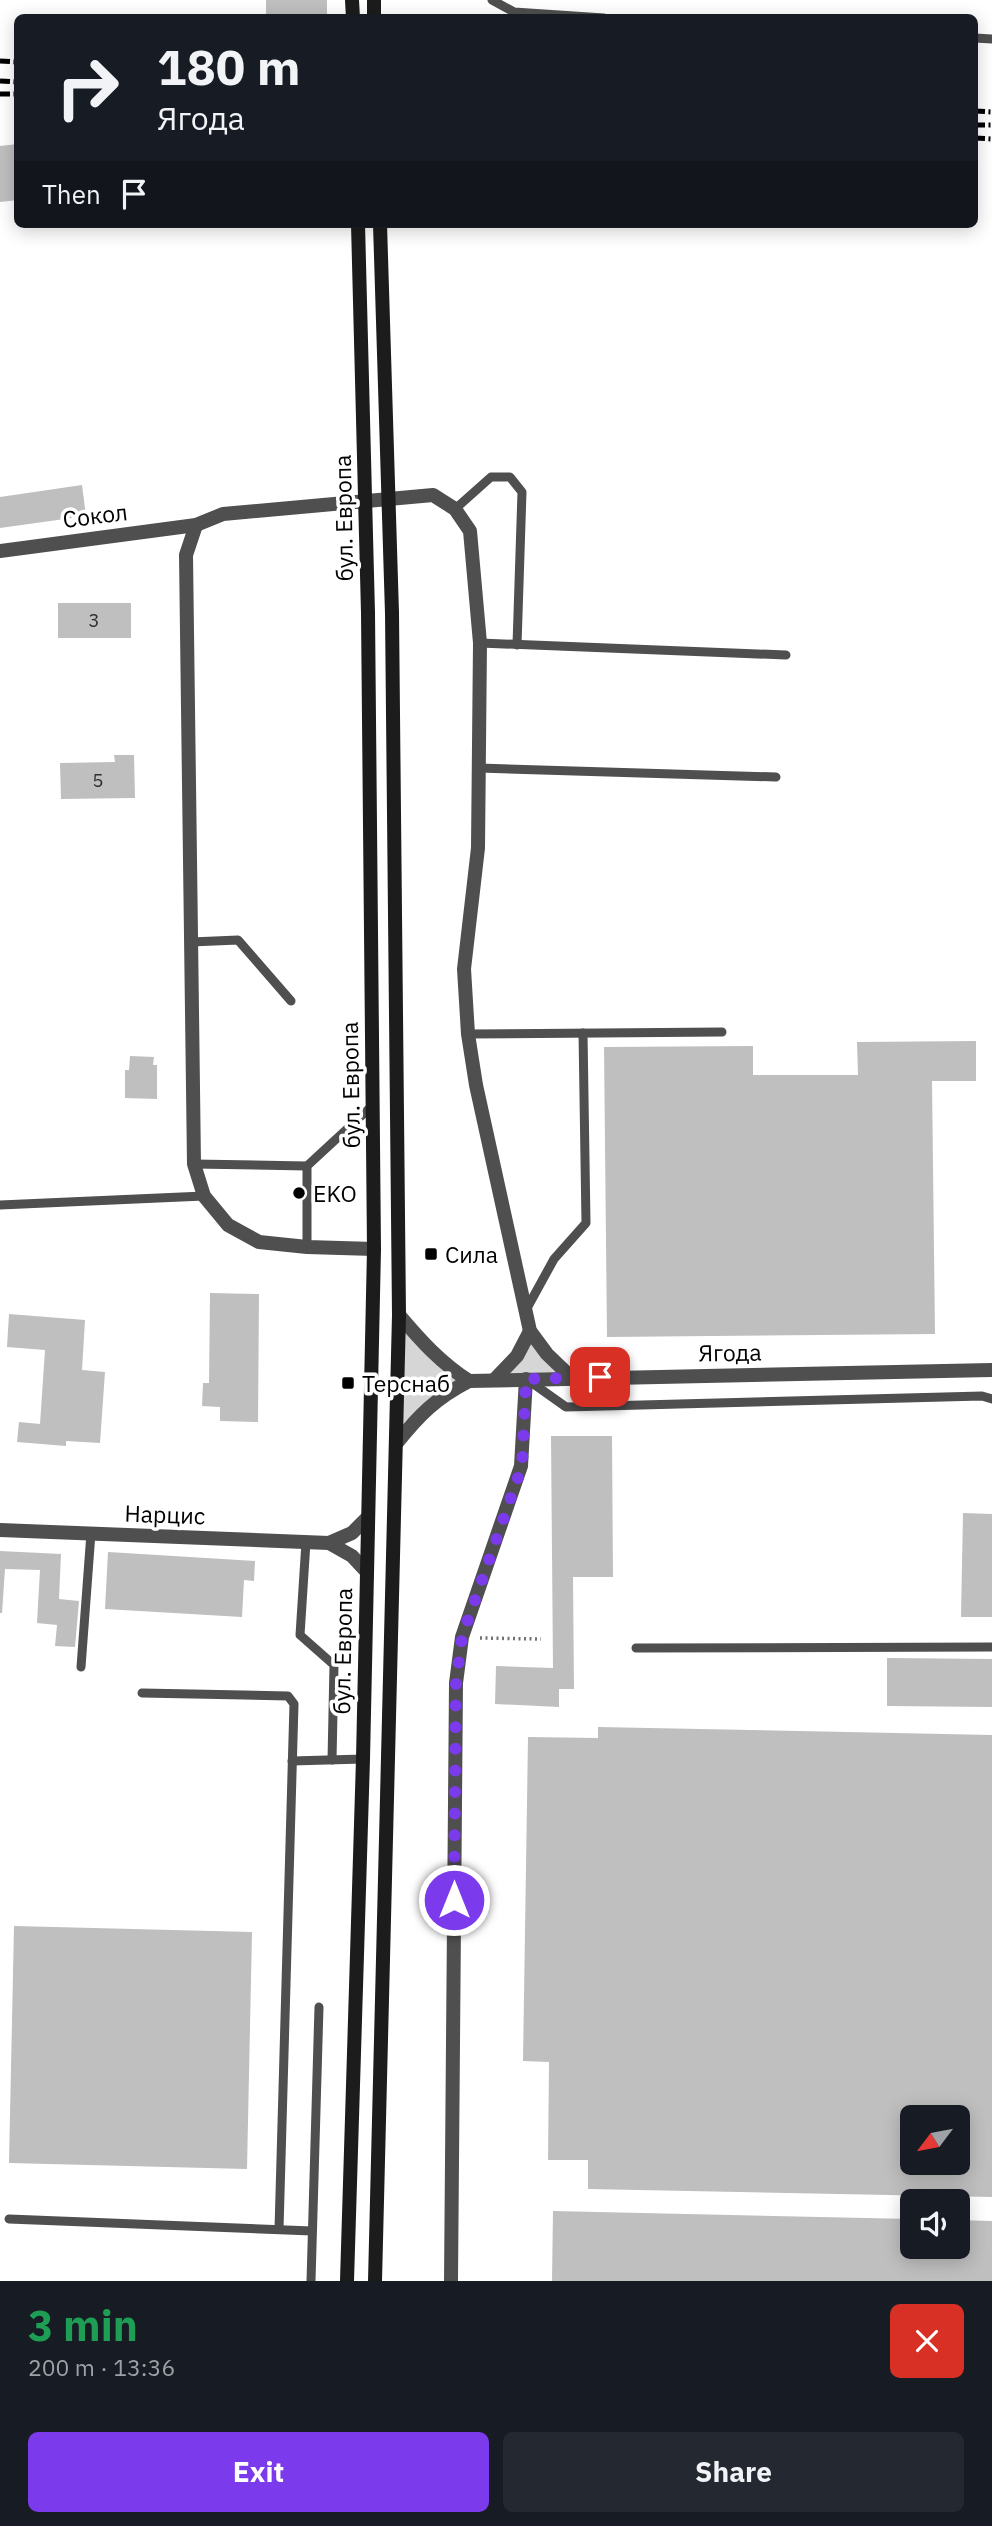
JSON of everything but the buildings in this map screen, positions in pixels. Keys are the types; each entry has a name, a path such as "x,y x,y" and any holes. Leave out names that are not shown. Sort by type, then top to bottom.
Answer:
{"main road":[{"name":"бул. Европа","path":"346,2281 363,1759 374,1249 368,613 358,228"},
{"name":"бул. Европа","path":"375,2281 399,1315 392,612 380,228"}],"street":[{"name":"Сокол","path":"0,551 196,525 223,514 433,495 455,509"},
{"path":"455,509 470,531 480,643 478,848 464,969 468,1034 476,1085 530,1331 547,1354 572,1378"},
{"path":"196,525 186,555 194,1164 204,1196 228,1225 259,1242 374,1249"},
{"path":"399,1315 427,1349 469,1381"},
{"path":"494,1380 517,1356 530,1331"},
{"name":"Ягода","path":"469,1381 992,1370"},
{"path":"451,2281 456,1683 462,1637 522,1466 526,1379"},
{"path":"397,1444 420,1414 444,1394 469,1381"},
{"path":"329,1544 352,1533 367,1518"},
{"name":"Нарцис","path":"0,1530 329,1544"},
{"path":"329,1544 352,1556 366,1571"}],"lane":[{"path":"492,0 514,12 544,14"},
{"path":"455,509 491,477 510,477 522,492 517,645"},
{"path":"480,643 786,655"},
{"path":"479,768 776,777"},
{"path":"191,942 238,940 291,1001"},
{"path":"468,1034 722,1031"},
{"path":"526,1310 554,1259 586,1223 583,1033"},
{"path":"194,1164 307,1166 373,1105"},
{"path":"307,1166 307,1247"},
{"path":"0,1205 204,1196"},
{"path":"526,1379 566,1407 982,1396 992,1399"},
{"path":"81,1667 91,1533"},
{"path":"306,1542 300,1635 334,1665 332,1760"},
{"path":"636,1648 992,1647"},
{"path":"142,1693 288,1696 293,1704 279,2229"},
{"path":"292,1761 363,1759"},
{"path":"311,2281 318,2007"},
{"path":"9,2219 312,2231"}],"path":[{"path":"462,1637 541,1639"}],"shaded area":[{"path":"399,1315 469,1381 397,1444"},
{"path":"530,1331 572,1378 494,1380"}],"railway":[{"path":"0,61 14,62"},
{"path":"0,81 14,82"},
{"path":"0,94 14,94"},
{"path":"978,111 992,112"},
{"path":"978,125 992,125"},
{"path":"978,138 992,139"}],"place":[{"name":"EKO","path":"299,1193"},
{"name":"Сила","path":"431,1254"},
{"name":"Терснаб","path":"348,1383"}],"route":[{"path":"454,1900 456,1683 462,1637 522,1466 526,1379 600,1377"}]}
